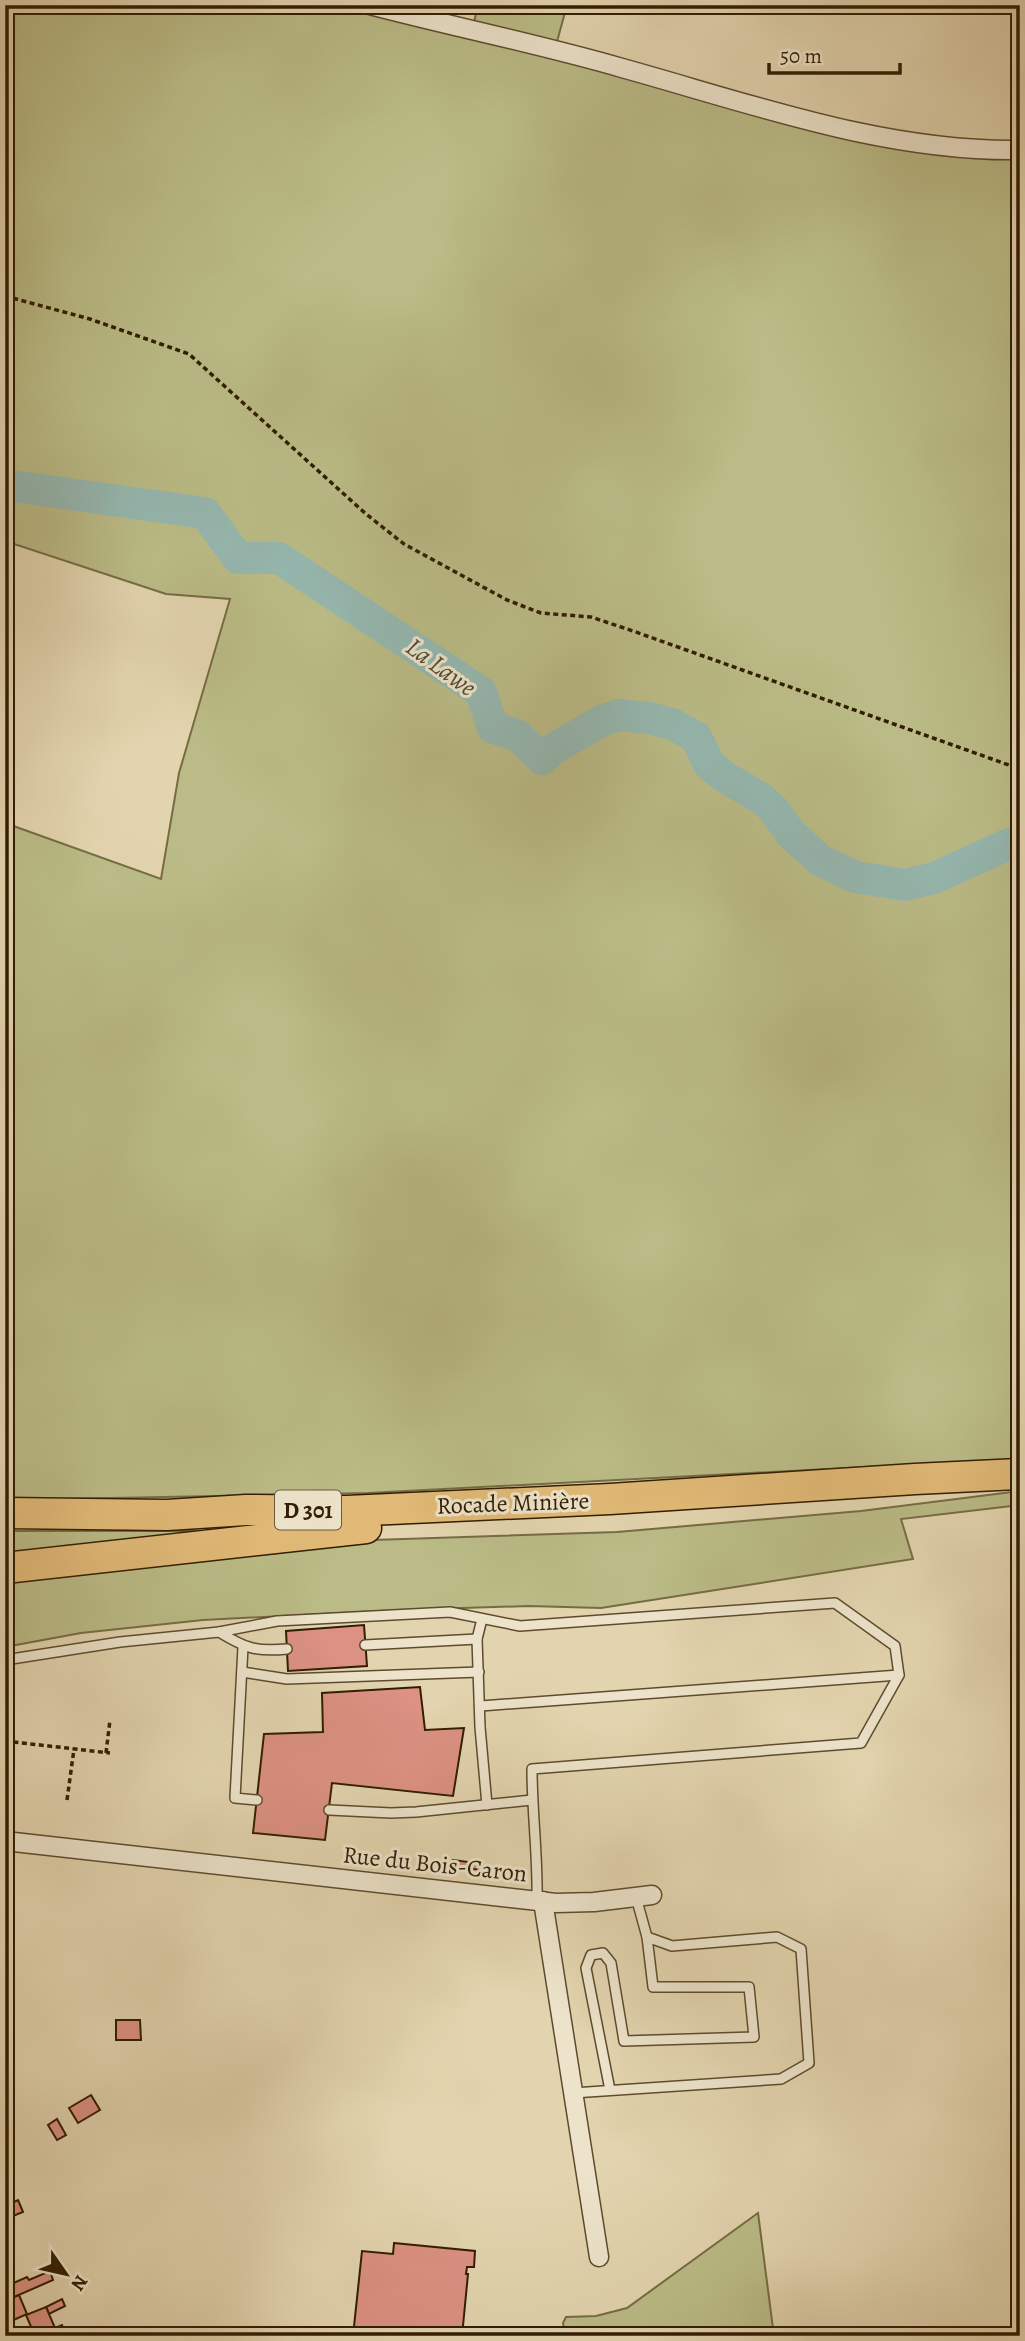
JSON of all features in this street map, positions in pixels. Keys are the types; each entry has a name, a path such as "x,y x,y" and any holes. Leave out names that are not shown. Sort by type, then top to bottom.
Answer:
{"highway":[{"name":"Rocade Minière","path":"5,1513 167,1515 246,1510 347,1511 610,1499 1020,1474"},
{"path":"5,1568 339,1530 468,1519 610,1499"}],"street":[{"path":"370,5 555,49 843,130 979,150 1020,150"},
{"name":"Rue du Bois-Caron","path":"5,1841 540,1900 599,2257"},
{"path":"540,1900 576,1903 644,1896"}],"lane":[{"path":"5,1660 120,1642 219,1632 277,1621 450,1612 520,1626 835,1603 895,1646 899,1675 861,1743 532,1769 540,1900"},
{"path":"482,1619 477,1639 480,1727 487,1805"},
{"path":"219,1632 243,1647 269,1651 287,1649"},
{"path":"365,1645 477,1639"},
{"path":"243,1647 235,1798 257,1800"},
{"path":"242,1672 287,1679 479,1672"},
{"path":"481,1706 899,1675"},
{"path":"329,1810 391,1813 532,1800"},
{"path":"610,2090 586,1968 591,1955 603,1953 611,1963 624,2041 754,2037 749,1987 653,1987 644,1896"},
{"path":"573,2093 781,2079 809,2063 801,1949 777,1937 672,1946 647,1937"}],"path":[{"path":"5,296 90,318 189,354 366,514 404,544 507,600 541,612 591,617 1020,769"},
{"path":"5,1741 108,1753 110,1720"},
{"path":"67,1800 74,1749"}],"green space":[{"path":"5,5 370,5 472,31 478,5 567,5 555,49 843,130 1020,147 1020,1459 368,1493 5,1500 5,823 161,879 179,773 230,599 166,594 5,541"},
{"path":"1020,1491 1020,1505 901,1519 913,1559 601,1608 529,1606 203,1620 81,1633 5,1647 5,1531 266,1531 373,1540 617,1532 861,1511"},
{"path":"758,2213 774,2336 565,2336 563,2323 566,2317 596,2316 627,2308"}],"building":[{"path":"364,1625 367,1666 288,1671 286,1631"},
{"path":"420,1687 425,1730 464,1728 453,1796 332,1783 325,1840 253,1833 264,1734 323,1732 322,1693"},
{"path":"453,1860 483,1864 482,1870 452,1867"},
{"path":"116,2020 140,2020 141,2040 116,2040"},
{"path":"91,2095 100,2110 78,2123 69,2108"},
{"path":"57,2119 66,2135 57,2140 48,2125"},
{"path":"18,2200 23,2212 13,2216 8,2205"},
{"path":"394,2243 475,2251 474,2267 467,2267 462,2336 353,2336 362,2251 393,2254"},
{"path":"50,2271 53,2280 5,2301 5,2283 7,2286"},
{"path":"19,2295 27,2314 7,2323 5,2301"},
{"path":"62,2299 65,2306 49,2314 46,2307"},
{"path":"46,2307 55,2328 35,2336 26,2315"},
{"path":"62,2325 66,2336 41,2334"}],"waterway":[{"name":"La Lawe","path":"5,485 205,513 238,558 279,558 481,692 493,728 517,735 542,759 553,749 603,720 619,715 672,724 696,737 709,764 762,799 792,835 820,860 855,877 905,885 934,878 1020,841"}]}
